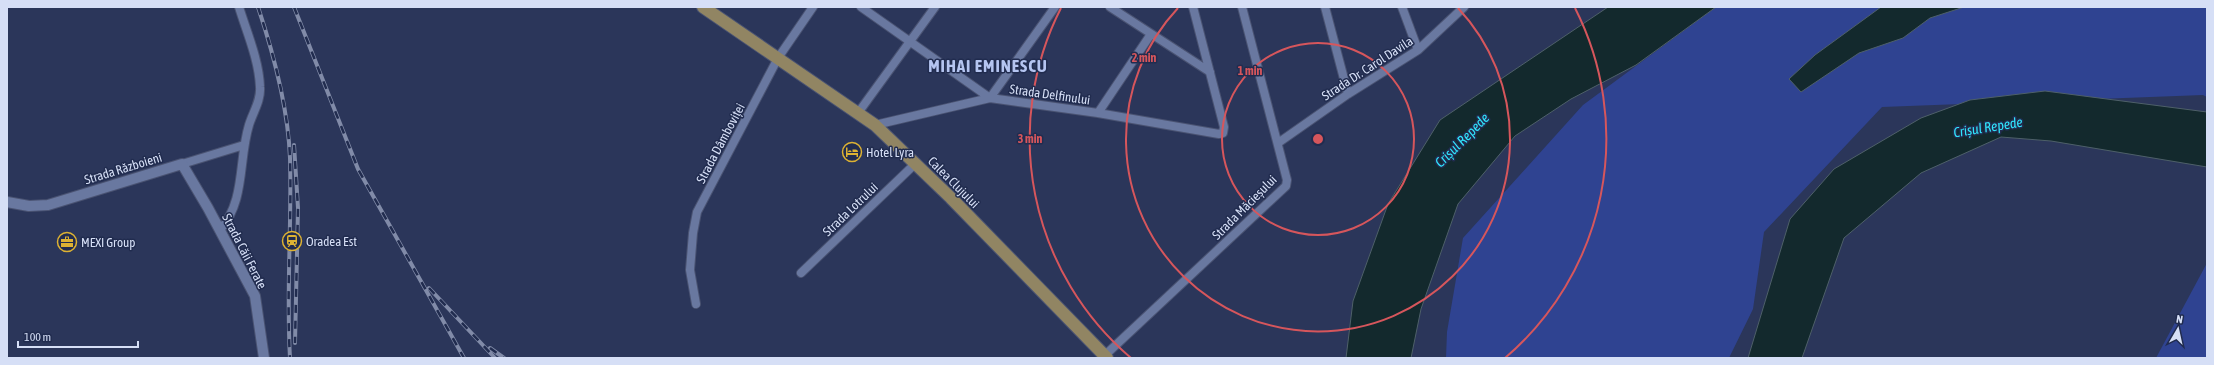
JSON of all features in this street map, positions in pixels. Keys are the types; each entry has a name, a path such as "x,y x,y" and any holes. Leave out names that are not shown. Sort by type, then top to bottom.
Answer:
{"main road":[{"name":"Calea Clujului","path":"703,7 875,125 916,163 1104,357"}],"street":[{"path":"220,230 232,213 238,196 244,145 249,125 260,98 256,59 240,7"},
{"name":"Strada Dâmboviței","path":"696,304 690,270 693,233 697,212 778,58 814,7"},
{"path":"861,7 990,98 1055,7"},
{"path":"858,113 935,7"},
{"path":"1110,7 1210,72"},
{"path":"1193,7 1210,72"},
{"name":"Strada Măcieșului","path":"1104,357 1286,186 1287,180 1278,143 1242,7"},
{"path":"1325,7 1348,94"},
{"path":"1402,7 1418,50"},
{"name":"Strada Dr. Carol Davila","path":"1278,143 1348,94 1418,50 1464,7"},
{"path":"1098,113 1152,34"},
{"name":"Strada Delfinului","path":"875,125 990,98 1098,113 1219,134 1223,133 1224,128 1210,72"},
{"name":"Strada Războieni","path":"7,202 29,206 48,205 244,145"},
{"name":"Strada Lotrului","path":"801,273 916,163"},
{"name":"Strada Căii Ferate","path":"182,164 220,230 255,296 264,358"}],"shaded area":[{"path":"1716,7 2207,7 2207,97 2203,95 1882,107 1764,232 1753,309 1729,358 1446,358 1447,332 1463,238 1583,105"},
{"path":"2207,263 2207,358 2156,358"}],"water":[{"name":"Crișul Repede","path":"1608,7 1716,7 1636,65 1571,99 1515,136 1458,204 1421,309 1411,358 1346,358 1353,301 1388,204 1440,120"},
{"path":"1881,7 1964,7 1930,18 1903,38 1859,53 1801,92 1789,79 1815,55"},
{"name":"Crișul Repede","path":"2045,91 2207,112 2207,167 2051,141 2001,137 1921,173 1844,238 1802,358 1748,358 1790,219 1834,169 1921,118 1970,100"}],"railway":[{"path":"258,7 279,81 289,139 290,358"},
{"path":"294,7 358,169 464,358"},
{"path":"294,145 298,208 295,343"},
{"path":"429,288 495,358"},
{"path":"490,348 504,358"}],"place":[{"name":"Hotel Lyra","path":"852,152"},
{"name":"Oradea Est","path":"292,241"},
{"name":"MEXI Group","path":"67,242"}],"district":[{"name":"MIHAI EMINESCU","path":"988,66"}]}
